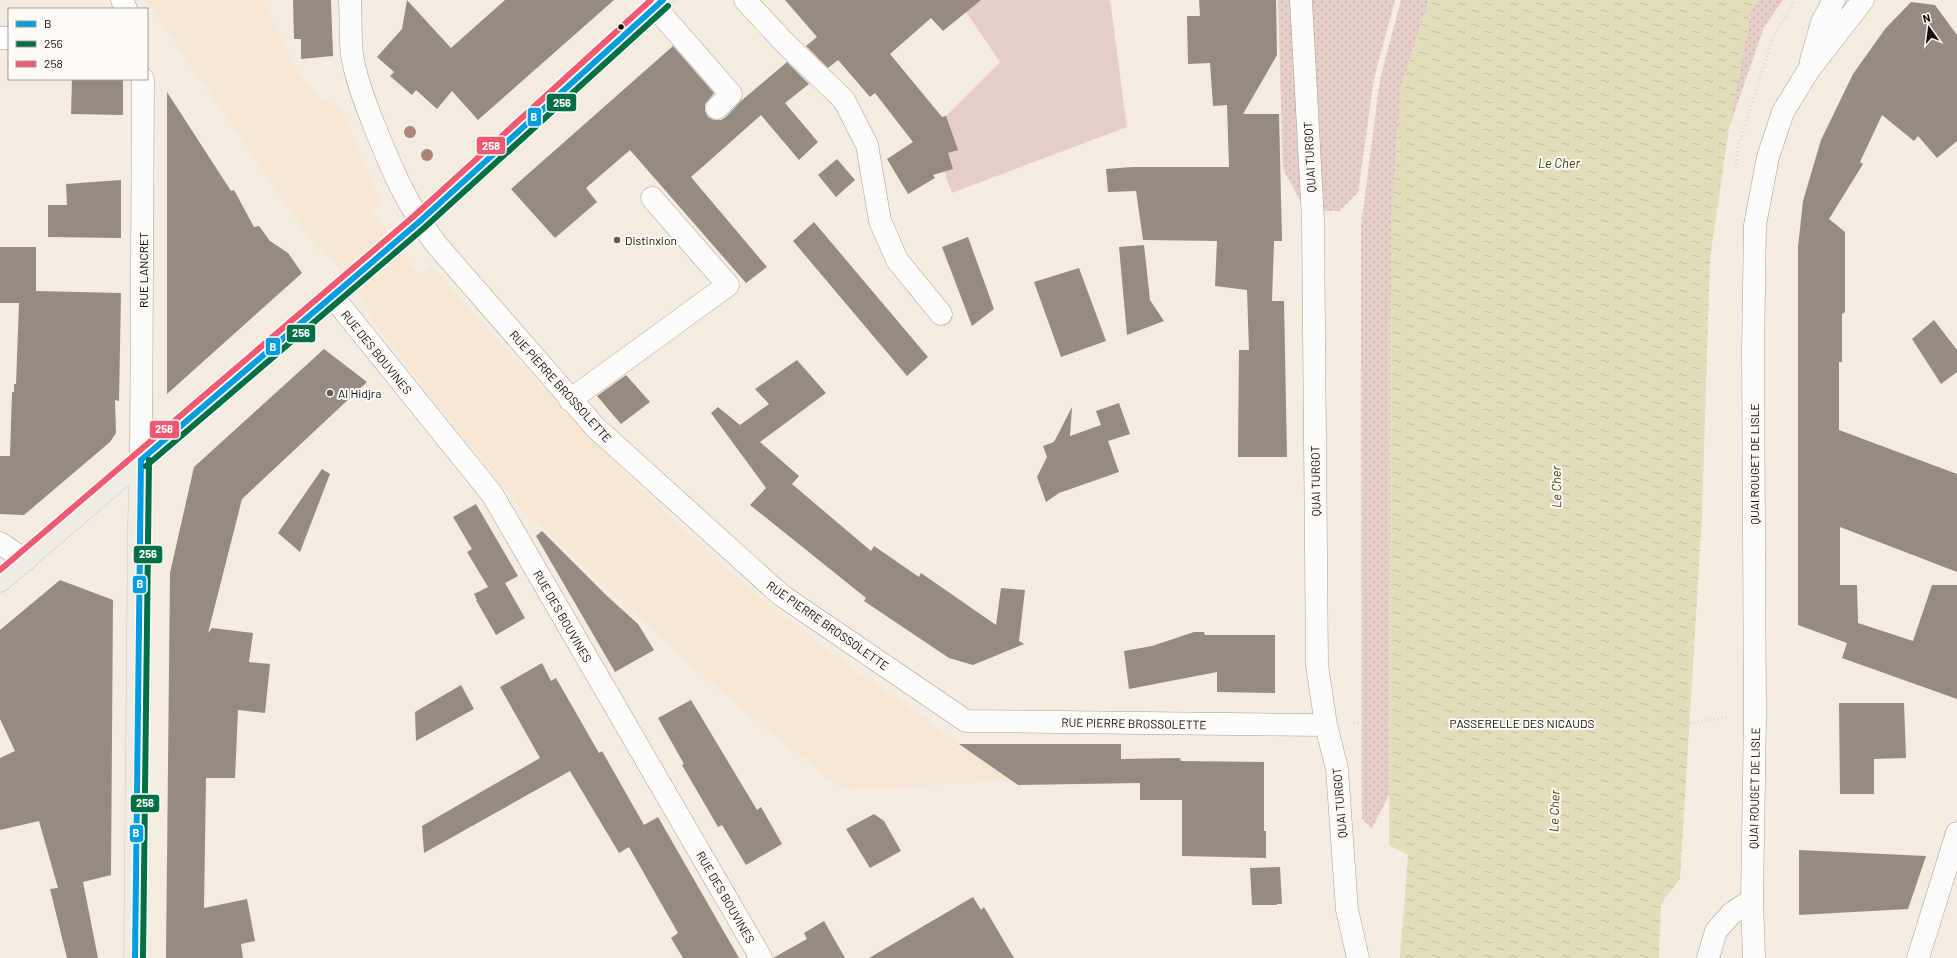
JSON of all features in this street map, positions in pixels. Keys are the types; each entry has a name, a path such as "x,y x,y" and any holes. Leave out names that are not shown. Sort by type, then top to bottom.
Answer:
{"main road":[{"path":"0,581 420,222 659,4"},
{"path":"135,958 138,530 141,460"}],"street":[{"name":"RUE PIERRE BROSSOLETTE","path":"350,0 352,56 363,97 398,182 420,222 436,244 570,400 596,428 781,595 966,721 1326,725"},
{"path":"745,0 784,42 844,100 867,145 880,221 897,260 941,314"},
{"name":"QUAI TURGOT","path":"1301,0 1313,220 1317,665 1326,725 1337,769 1347,910 1358,958"},
{"path":"1808,71 1822,22 1834,0"},
{"name":"QUAI ROUGET DE LISLE","path":"1754,958 1752,900 1755,716 1753,351 1755,225 1768,157 1783,112 1808,71 1863,0"},
{"path":"659,4 731,94 716,108"},
{"name":"RUE LANCRET","path":"141,460 143,80"},
{"path":"570,400 728,285 652,198"},
{"name":"RUE DES BOUVINES","path":"333,297 492,494 761,958"},
{"path":"0,543 25,560"},
{"path":"1918,958 1957,833"},
{"path":"1708,958 1716,931 1732,913 1752,900"}],"path":[{"name":"PASSERELLE DES NICAUDS","path":"1352,723 1690,723 1729,717 1755,716"}],"shaded area":[{"path":"146,0 263,0 298,72 317,96 341,109 380,201 370,210 419,275 431,266 510,354 593,439 666,513 746,586 841,660 1012,781 843,789 770,732 681,656 520,508 368,316 372,314 323,247 318,250"},
{"path":"955,0 1110,0 1127,127 952,193 927,123 946,116 1000,62 966,12"},
{"path":"1278,0 1395,0 1374,78 1358,193 1339,211 1306,211 1283,169"},
{"path":"1401,0 1429,0 1401,87 1391,225 1389,795 1372,828 1362,819 1361,226 1380,79"},
{"path":"1758,0 1783,0 1764,27 1729,128 1751,10"}],"water":[{"name":"Le Cher","path":"1429,0 1758,0 1751,10 1729,128 1710,258 1702,516 1680,879 1661,904 1659,958 1400,958 1408,855 1389,845 1391,225 1401,87"}],"building":[{"path":"293,0 331,0 333,56 301,59 301,39 294,39"},
{"path":"407,0 451,48 505,0 614,0 478,120 452,91 437,109 416,90 412,95 390,76 394,72 377,57 402,29"},
{"path":"785,0 981,0 943,31 931,18 890,54 942,117 946,116 958,150 948,153 953,169 933,175 935,178 908,194 887,159 913,142 875,93 870,97 838,60 828,68 806,46 817,37"},
{"path":"1199,0 1276,0 1277,55 1243,114 1279,114 1282,241 1274,241 1272,301 1284,301 1287,457 1238,457 1239,350 1249,350 1247,290 1215,286 1217,241 1143,240 1136,191 1108,192 1106,169 1132,167 1229,167 1227,105 1213,106 1210,63 1188,64 1187,16 1200,16"},
{"path":"1911,2 1935,5 1957,35 1957,141 1937,158 1918,136 1914,141 1882,115 1860,162 1863,164 1829,219 1845,232 1845,312 1842,314 1842,362 1839,362 1839,430 1957,474 1957,572 1840,527 1840,585 1857,585 1858,623 1913,641 1932,585 1957,585 1957,699 1842,658 1847,643 1798,625 1798,247 1803,201 1821,140 1853,74 1885,29"},
{"path":"673,46 714,93 705,104 705,111 708,117 714,120 721,120 726,117 741,101 787,62 809,84 785,103 818,142 799,160 761,115 691,177 767,267 746,283 630,150 586,188 597,202 555,238 511,189"},
{"path":"72,80 123,80 123,115 71,114"},
{"path":"167,92 231,191 234,190 254,227 259,226 270,241 288,253 302,273 167,394"},
{"path":"837,159 855,180 836,197 818,175"},
{"path":"121,180 121,238 48,237 48,205 67,205 66,184"},
{"path":"814,222 928,357 907,376 793,241"},
{"path":"968,237 994,309 972,326 942,247"},
{"path":"1144,245 1150,300 1164,321 1127,335 1119,247"},
{"path":"0,247 36,247 36,291 121,293 119,401 115,400 116,433 110,442 24,515 0,514 0,456 10,456 12,392 14,392 14,384 16,384 19,303 0,303"},
{"path":"1079,268 1106,341 1061,357 1034,282"},
{"path":"1934,320 1957,350 1957,372 1941,384 1912,339"},
{"path":"324,349 367,382 242,499 208,633 212,628 253,633 249,662 270,664 265,713 238,710 235,778 206,778 204,908 247,899 255,941 241,944 243,958 166,958 170,573 194,467"},
{"path":"797,360 826,393 760,442 799,476 792,484 871,551 874,546 919,577 921,573 996,625 1001,588 1025,590 1019,641 1024,644 973,665 949,658 864,601 866,598 750,505 766,488 711,413 718,407 740,425 769,404 755,389"},
{"path":"626,375 650,402 621,424 597,396"},
{"path":"1119,403 1130,434 1108,441 1119,472 1059,493 1046,502 1037,477 1047,457 1043,446 1054,442 1072,407 1070,436 1101,425 1096,411"},
{"path":"322,469 330,474 300,552 278,533"},
{"path":"476,504 518,576 505,583 525,618 496,635 474,594 488,587 467,552 472,549 453,517"},
{"path":"542,531 606,595 638,624 654,650 615,672 536,536"},
{"path":"60,580 113,600 111,875 83,882 98,958 67,958 50,889 58,888 39,821 0,830 0,758 15,751 0,719 0,630"},
{"path":"1194,632 1204,632 1205,635 1275,635 1275,693 1217,692 1217,672 1129,689 1124,651 1152,646"},
{"path":"542,663 551,681 556,678 599,753 602,751 644,825 658,817 739,958 683,958 671,938 678,933 629,847 619,853 570,771 424,853 422,826 540,758 500,687"},
{"path":"461,685 474,709 416,741 415,712"},
{"path":"691,700 757,810 761,807 782,844 746,865 722,825 718,827 682,765 684,764 658,718"},
{"path":"1839,703 1904,703 1906,758 1874,759 1874,794 1840,794"},
{"path":"959,744 1121,744 1121,759 1180,758 1181,761 1264,762 1264,831 1266,831 1266,858 1182,856 1182,800 1140,800 1140,783 1018,785"},
{"path":"874,814 884,821 901,851 870,868 846,829"},
{"path":"1799,850 1926,856 1908,909 1799,915"},
{"path":"1280,867 1282,904 1252,905 1250,868"},
{"path":"973,897 981,910 984,907 1014,958 869,958"},
{"path":"824,921 845,958 773,958 807,939 804,933"}],"transit line":[{"name":"258","path":"0,570 414,216 651,0"},
{"name":"B","path":"141,460 419,222 663,0"},
{"name":"256","path":"146,466 424,228 668,6"},
{"name":"B","path":"135,958 141,460"},
{"name":"256","path":"143,958 149,460"}],"place":[{"name":"Distinxion","path":"617,240"},
{"name":"Al Hidjra","path":"330,393"}]}
